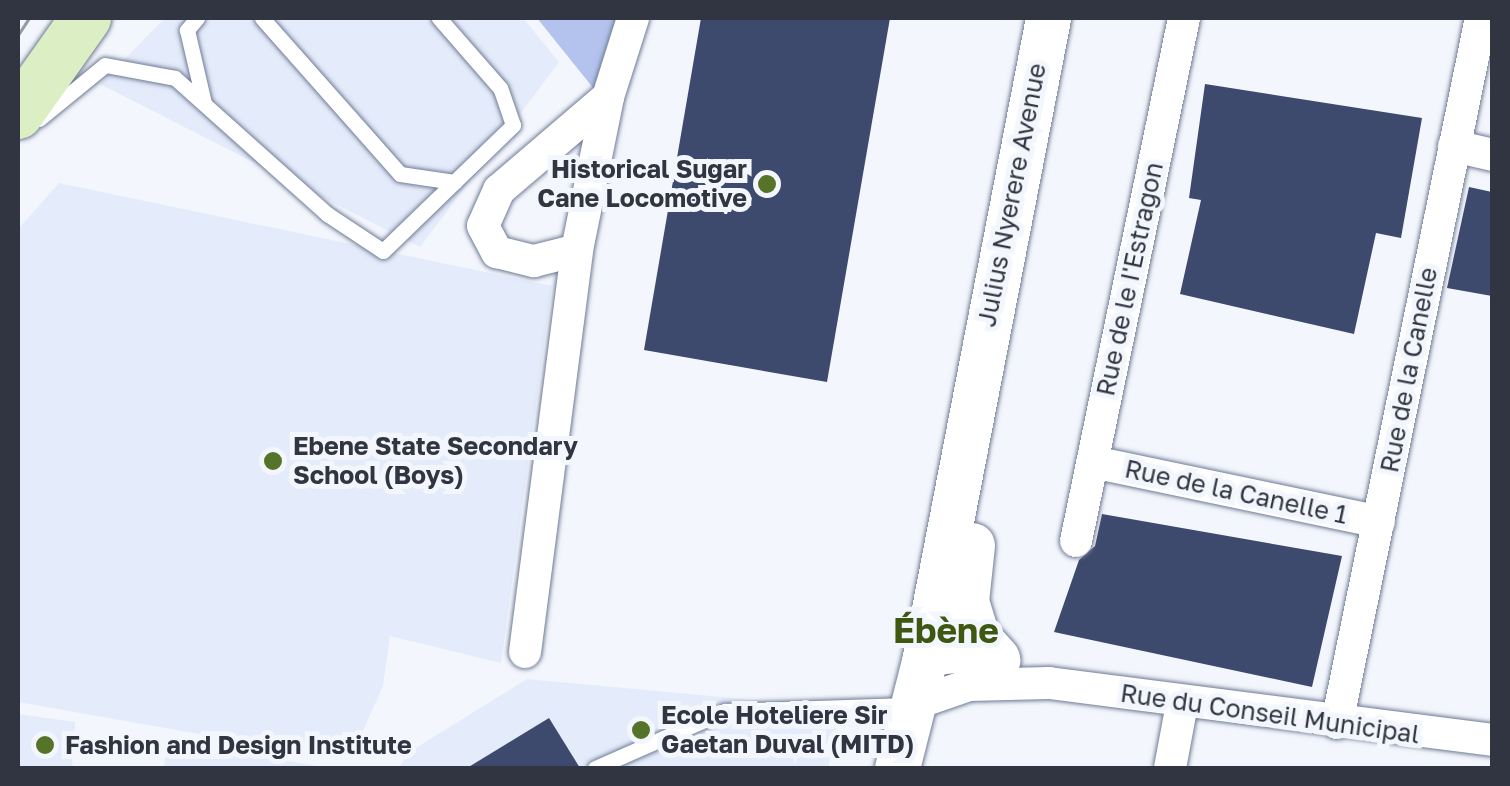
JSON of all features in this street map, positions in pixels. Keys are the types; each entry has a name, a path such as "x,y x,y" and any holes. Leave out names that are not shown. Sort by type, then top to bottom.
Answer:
{"main road":[{"path":"18,114 86,18"},
{"name":"Julius Nyerere Avenue","path":"897,768 924,661 1048,18"},
{"path":"976,380 977,497 966,602 977,636 997,658"},
{"name":"Julius Nyerere Avenue","path":"911,705 913,649 953,431 976,380"}],"street":[{"path":"525,652 576,250 608,98 633,18"},
{"name":"Rue de le I'Estragon","path":"1076,541 1184,18"},
{"name":"Rue de la Canelle","path":"1337,723 1480,18"},
{"path":"576,250 534,261 497,252 482,226 499,190 608,98"},
{"path":"1454,146 1492,155"},
{"name":"Rue de la Canelle 1","path":"1093,462 1379,522"},
{"path":"924,661 997,658 1048,682"},
{"path":"911,705 969,684 1048,682"},
{"name":"Rue du Conseil Municipal","path":"1048,682 1182,704 1492,740"},
{"path":"1170,768 1182,704"}],"lane":[{"path":"197,18 187,30 204,103"},
{"path":"262,18 400,174 454,182"},
{"path":"18,137 105,65 175,78 326,214 383,251 513,125 500,88 439,18"},
{"path":"594,768 725,712 911,705"}],"shaded area":[{"path":"165,18 523,18 559,62 420,247 100,84"},
{"path":"537,18 620,18 594,89"},
{"name":"Ebene State Secondary School (Boys)","path":"59,183 552,286 501,663 390,636 383,686 357,744 319,755 18,702 18,229"},
{"name":"Ecole Hoteliere Sir Gaetan Duval (MITD)","path":"527,679 841,708 828,768 398,768 411,751"},
{"name":"Fashion and Design Institute","path":"18,714 75,722 72,768 18,768"},
{"path":"167,741 329,768 164,768"}],"building":[{"name":"Historical Sugar Cane Locomotive","path":"701,18 890,18 827,382 644,350"},
{"path":"1205,84 1422,118 1401,238 1376,233 1354,334 1180,294 1201,200 1189,198"},
{"path":"1469,187 1492,192 1492,296 1447,288"},
{"path":"1102,514 1342,556 1312,687 1054,632 1079,560 1095,546"},
{"name":"Fashion and Design Institute","path":"549,718 580,768 467,768"}],"tram line":[{"path":"18,35 29,18"}],"place":[{"name":"Historical Sugar Cane Locomotive","path":"767,184"},
{"name":"Ebene State Secondary School (Boys)","path":"273,461"},
{"name":"Ecole Hoteliere Sir Gaetan Duval (MITD)","path":"641,730"},
{"name":"Fashion and Design Institute","path":"45,745"}],"district":[{"name":"Ébène","path":"946,630"}]}
